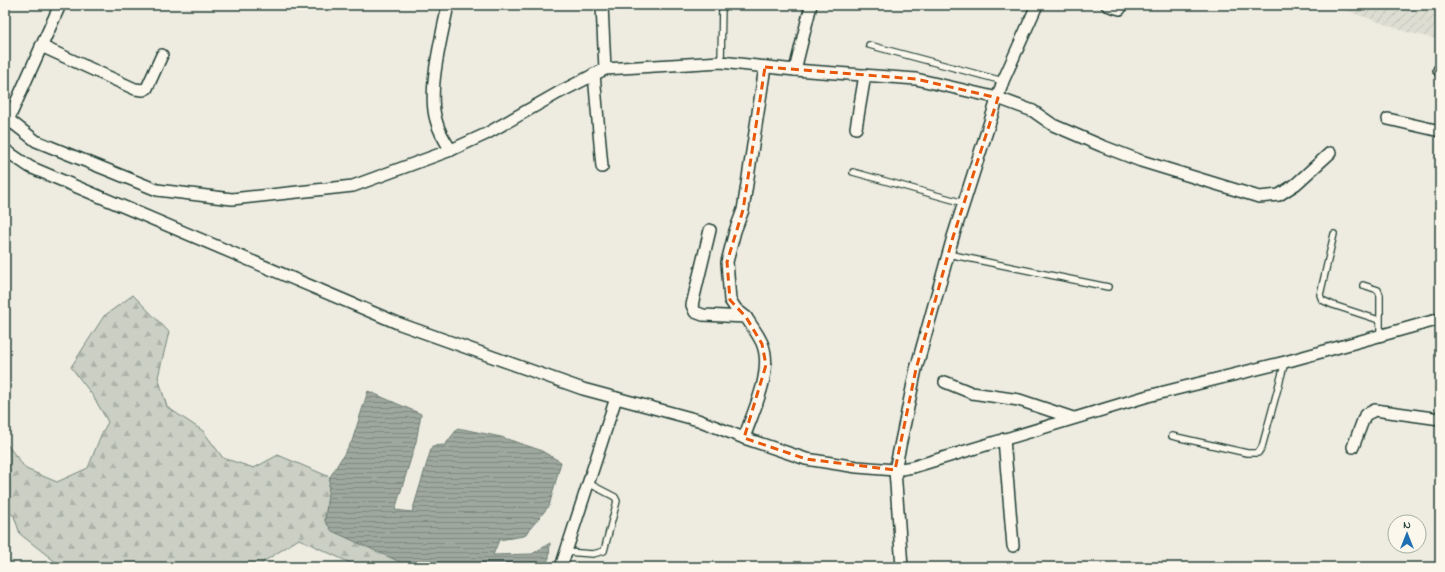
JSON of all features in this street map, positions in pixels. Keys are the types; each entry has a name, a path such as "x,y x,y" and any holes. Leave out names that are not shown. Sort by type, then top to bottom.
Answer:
{"street":[{"path":"60,5 40,46 7,123 36,141 157,190 232,198 353,186 451,150 486,134 558,93 605,69 721,62 795,70 916,79 998,98 1033,111 1053,125 1140,161 1259,197 1280,195 1296,184 1330,152"},
{"path":"448,5 437,61 433,91 435,118 440,133 451,150"},
{"path":"602,5 605,69"},
{"path":"795,70 811,5"},
{"path":"902,567 895,470 916,369 948,254 1003,81 1037,5"},
{"path":"1107,5 1120,9"},
{"path":"40,46 135,89 142,90 147,88 162,55"},
{"path":"744,438 763,383 766,364 762,344 746,317 736,309 730,300 726,262 743,210 765,66"},
{"path":"594,74 602,167"},
{"path":"856,128 866,75"},
{"path":"1388,119 1440,131"},
{"path":"5,150 30,167 400,324 583,389 698,420 744,438 806,459 857,467 895,470 913,467 1148,396 1285,362 1440,319"},
{"path":"710,230 692,305 695,312 703,315 746,317"},
{"path":"945,382 972,393 1019,400 1073,418"},
{"path":"561,567 616,398"},
{"path":"1353,447 1365,415 1375,410 1440,419"},
{"path":"1004,439 1013,546"}],"lane":[{"path":"721,62 722,5"},
{"path":"869,46 1003,81"},
{"path":"853,172 964,203"},
{"path":"1334,234 1320,294 1322,300 1379,320"},
{"path":"948,254 1108,287"},
{"path":"1363,284 1378,290 1380,295 1380,336"},
{"path":"1172,436 1247,453 1258,453 1262,446 1285,362"},
{"path":"565,552 593,554 604,551 618,501 615,497 588,483"}],"highlighted area":[{"path":"765,67 916,79 998,98 953,237 916,369 895,470 806,459 744,438 766,365 762,344 746,317 730,300 727,262 743,210"}],"shaded area":[{"path":"1331,5 1440,5 1440,40 1407,32"},
{"path":"368,391 421,414 416,442 395,510 412,512 432,446 445,445 458,428 501,437 540,450 561,462 549,506 524,536 499,540 493,555 532,554 550,543 549,558 544,567 411,567 332,531 325,521 330,477 352,441"}],"green space":[{"path":"133,295 169,332 158,377 167,407 203,431 223,458 254,468 278,455 330,477 325,521 374,549 411,567 359,567 299,539 263,562 259,567 62,567 20,534 14,516 5,509 5,442 26,469 57,482 88,468 101,435 108,422 93,396 71,367 104,316"}]}
